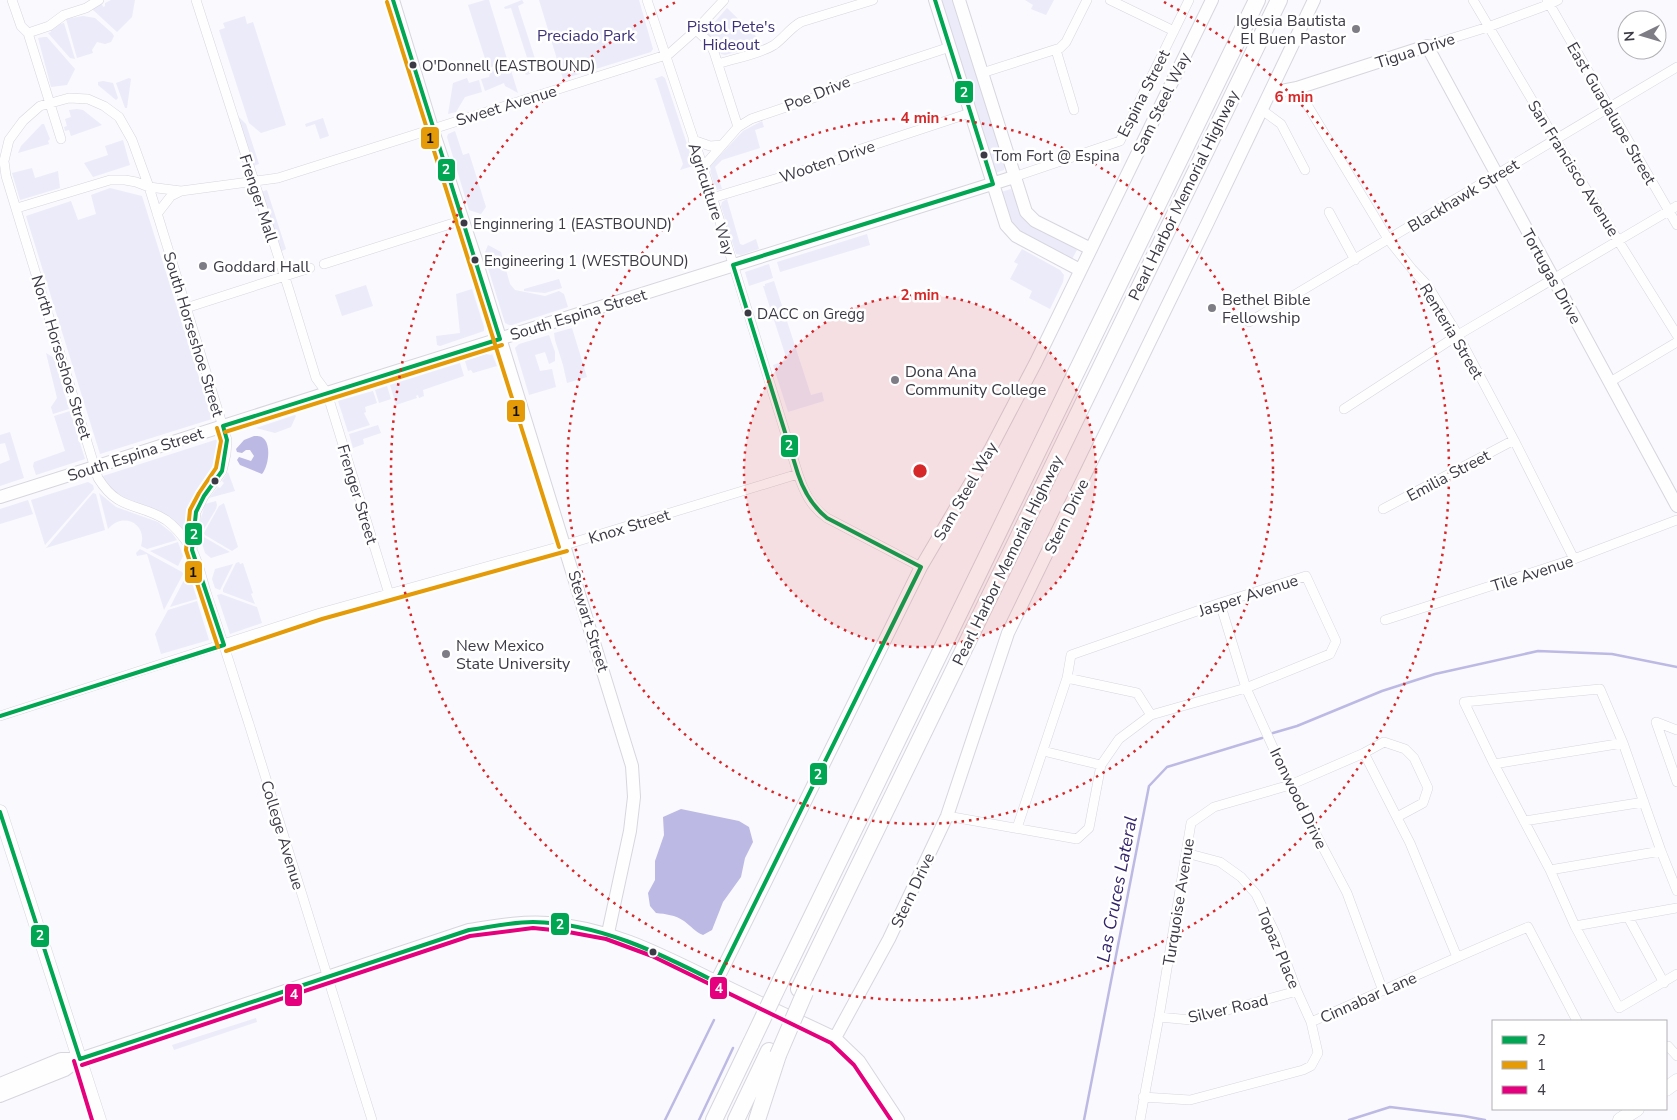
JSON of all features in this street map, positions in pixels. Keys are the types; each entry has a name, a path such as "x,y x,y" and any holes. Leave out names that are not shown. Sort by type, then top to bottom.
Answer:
{"highway":[{"name":"Pearl Harbor Memorial Highway","path":"714,1120 1256,0"},
{"name":"Pearl Harbor Memorial Highway","path":"736,1120 774,1053 881,821 1278,0"},
{"path":"757,1120 774,1053"}],"main road":[{"path":"0,812 98,1120"}],"street":[{"path":"12,0 21,26 28,33 61,139"},
{"path":"28,33 49,26 64,15 86,8 99,0"},
{"name":"Frenger Mall","path":"196,0 316,378 327,393"},
{"name":"Stewart Street","path":"392,0 463,220 628,748 634,782 634,797 630,831 608,933"},
{"name":"Agriculture Way","path":"647,0 703,167 798,474 809,500 821,514 921,567"},
{"name":"Sweet Avenue","path":"17,208 110,180 136,182 149,187 181,191 278,178 665,56 673,52 724,0"},
{"path":"718,64 774,44 792,27 801,22 873,0"},
{"path":"935,0 1004,218 1012,233 1080,270"},
{"path":"959,0 1023,204 1030,217 1090,249"},
{"path":"982,73 1056,50 1066,42 1087,0"},
{"path":"1110,0 1174,31"},
{"name":"Espina Street","path":"1014,177 1120,141 1189,0"},
{"name":"Sam Steel Way","path":"716,982 921,567 991,448 1212,0"},
{"name":"Stern Drive","path":"835,1038 889,939 947,816 1008,632 1314,0"},
{"name":"San Francisco Avenue","path":"1473,0 1555,139 1677,335"},
{"name":"Tigua Drive","path":"1270,93 1297,88 1488,27 1552,1"},
{"name":"East Guadalupe Street","path":"1552,1 1608,108 1673,209 1677,225"},
{"path":"696,30 709,42 738,127"},
{"name":"Tortugas Drive","path":"1427,46 1677,506"},
{"name":"Poe Drive","path":"703,167 738,127 758,115 822,95 842,82 950,48"},
{"path":"1056,50 1074,110"},
{"name":"Blackhawk Street","path":"1249,322 1677,67"},
{"name":"Renteria Street","path":"1297,88 1388,239 1428,286 1458,335 1514,440 1574,560"},
{"name":"South Horseshoe Street","path":"49,102 69,98 88,99 104,106 119,117 132,140 149,187 227,440 222,471 204,496 196,512 192,550"},
{"name":"North Horseshoe Street","path":"49,102 40,106 23,121 9,140 4,161 6,176 98,478 112,496 129,506 149,511 167,521 181,534 192,550"},
{"path":"1262,110 1280,124 1305,170"},
{"name":"Wooten Drive","path":"712,198 838,160 858,150 970,113"},
{"path":"693,140 710,146 722,145"},
{"name":"South Espina Street","path":"0,497 1014,177"},
{"path":"157,214 171,196 181,191"},
{"path":"1344,409 1458,335 1673,209"},
{"path":"1329,212 1355,260"},
{"path":"324,264 463,220"},
{"path":"186,308 310,268"},
{"path":"1610,382 1677,342"},
{"name":"Frenger Street","path":"327,393 389,594"},
{"name":"Emilia Street","path":"1383,510 1514,440"},
{"name":"Knox Street","path":"0,716 320,613 565,545 798,474"},
{"name":"Tile Avenue","path":"1385,620 1574,560 1677,520"},
{"name":"College Avenue","path":"192,550 224,645 372,1120"},
{"name":"Jasper Avenue","path":"947,816 1076,839 1089,828 1101,765 1119,739 1151,715 1246,688 1330,654 1336,641 1306,576 1220,603 1071,655 1067,678 1017,828"},
{"name":"Ironwood Drive","path":"1220,603 1246,688 1290,785 1347,893 1383,991"},
{"path":"1067,678 1137,693 1151,715"},
{"path":"1676,976 1619,1008 1575,926 1550,870 1494,764 1464,702 1600,689 1623,743 1677,891"},
{"path":"1676,777 1656,722 1677,730"},
{"name":"Turquoise Avenue","path":"1140,1120 1191,824 1214,807 1290,785 1364,753 1384,742 1405,748 1414,758 1428,788 1423,803 1397,817"},
{"path":"1494,764 1623,743"},
{"path":"1043,751 1101,765"},
{"path":"1364,753 1419,863 1457,957"},
{"path":"1524,821 1644,802"},
{"path":"1550,870 1661,851"},
{"name":"Topaz Place","path":"1186,853 1220,862 1241,877 1256,894 1276,934 1297,991 1311,1022"},
{"path":"1575,926 1677,908"},
{"path":"1628,917 1664,983"},
{"path":"0,1096 65,1070 80,1059 469,930 502,924 548,923 608,933 654,950 716,982 835,1038 859,1061 898,1120"},
{"name":"Cinnabar Lane","path":"1144,1097 1190,1100 1303,1070 1311,1066 1318,1053 1311,1022 1528,927 1576,1020"},
{"name":"Silver Road","path":"1159,1017 1191,1020 1297,991"},
{"path":"1667,1047 1677,1056"},
{"path":"0,1084 61,1059 80,1059"}],"green space":[{"path":"111,0 135,0 132,17 117,32 92,9 102,4 103,7 105,3"},
{"path":"489,0 508,62 488,68 468,5"},
{"path":"522,0 524,3 518,6 538,68 544,68 527,75 525,74 526,72 531,70 511,8 505,9 504,7"},
{"name":"Preciado Park","path":"539,0 639,0 653,49 651,52 563,79"},
{"path":"939,0 953,0 1005,166 1004,170 995,173"},
{"path":"1025,0 1054,0 1046,15 1031,9 1033,5"},
{"name":"Pistol Pete's Hideout","path":"727,8 755,35 759,45 725,55 721,54 717,45 706,32"},
{"path":"83,16 95,18 114,36 111,42 105,44 97,42 92,50 93,53 77,58 66,19"},
{"path":"245,16 247,24 253,22 286,125 261,133 249,123 219,30 225,28 223,23"},
{"path":"64,23 75,59 70,58 48,33 51,32 50,27"},
{"path":"47,37 75,69 67,85 51,87 38,38"},
{"path":"509,64 518,93 505,86 504,83 485,91 481,79 489,77 491,69"},
{"path":"662,76 665,78 693,162 693,166 680,170 683,164 656,80 654,79"},
{"path":"467,78 469,83 479,80 482,92 465,97 456,112 448,114 453,83"},
{"path":"131,79 127,108 125,108 116,83"},
{"path":"98,82 113,83 118,98 116,100 98,85"},
{"path":"69,110 83,110 102,125 71,136 69,130 65,131 64,127 67,126 65,119 71,117"},
{"path":"237,115 246,124 259,164 253,166"},
{"path":"323,118 329,136 320,139 315,124 306,127 305,124"},
{"path":"762,121 764,127 755,130 760,148 722,160 715,167 722,189 716,190 709,167 743,131"},
{"path":"44,124 50,139 48,141 49,144 18,153 21,146"},
{"path":"455,131 463,155 469,153 486,207 481,214 469,210 447,137 448,134"},
{"path":"123,140 130,165 93,177 84,163 108,155 105,146"},
{"path":"32,168 35,178 58,171 60,188 20,200 12,173"},
{"path":"110,188 142,196 212,419 100,454 26,216 71,201 78,220 96,214 91,195"},
{"path":"1011,189 1020,211 1076,248 1077,250 1072,259 1028,238 1011,223 1001,192"},
{"path":"267,190 286,249 280,252 261,192"},
{"path":"727,199 740,244 743,245 756,239 759,249 741,255 736,254 721,206 722,202"},
{"path":"867,234 870,245 780,272 777,262"},
{"path":"488,245 501,252 510,284 515,290 545,296 559,291 564,294 568,307 512,325 505,323 484,255"},
{"path":"1022,249 1060,270 1064,275 1063,282 1050,309 1029,298 1032,291 1010,279 1018,264 1014,262"},
{"path":"769,264 773,278 749,286 745,272"},
{"path":"559,279 562,288 545,293 524,291 524,289"},
{"path":"774,281 811,395 822,392 824,401 788,412 773,365 787,360 763,286"},
{"path":"366,285 373,306 342,316 335,295"},
{"path":"472,289 484,331 440,346 437,345 436,336 460,333 456,294"},
{"path":"572,328 587,377 567,383 554,333"},
{"path":"549,335 555,352 555,361 549,364 545,352 535,355 540,371 552,369 556,387 529,395 515,348 519,344"},
{"path":"46,353 54,358 69,409 53,414 51,407 57,398"},
{"path":"486,354 492,354 497,366 473,373 471,370 468,371 465,361"},
{"path":"460,363 464,376 423,390 424,396 419,398 418,395 416,396 417,398 396,405 390,385"},
{"path":"387,386 391,399 379,403 375,390"},
{"path":"373,391 377,403 365,407 366,412 364,413 370,425 348,432 338,401"},
{"path":"70,411 85,459 36,475 33,466 34,462 65,451 54,416"},
{"path":"295,415 291,427 275,433 256,428"},
{"path":"378,425 381,433 363,439 364,444 353,448 349,434"},
{"path":"10,432 24,478 0,486 0,464 10,460 5,443 0,444 0,435"},
{"path":"221,438 222,454 218,470 197,498 189,525 186,527 182,528 159,511 121,497 103,476"},
{"path":"228,472 235,491 209,498 224,483 222,481"},
{"path":"88,482 93,485 94,489 45,545 31,500"},
{"path":"93,493 96,494 105,530 46,548"},
{"path":"99,493 116,507 158,522 172,533 177,540 147,549 141,546 141,532 133,522 120,521 108,529"},
{"path":"28,500 33,514 0,524 0,509"},
{"path":"216,501 216,509 199,535 199,525 205,504"},
{"path":"224,503 238,547 232,551 204,533 219,506"},
{"path":"202,536 230,552 211,558 205,553 200,537"},
{"path":"178,542 183,556 178,566 150,551"},
{"path":"140,549 183,574 164,610 147,554 137,556 136,553"},
{"path":"239,562 240,564 243,563 255,604 223,592 236,563"},
{"path":"233,564 220,590 215,588 212,579 215,569"},
{"path":"185,578 192,583 197,599 170,607"},
{"path":"221,594 257,607 262,623 230,634 217,595"},
{"path":"197,601 209,640 161,654 155,634 168,610"},
{"path":"256,1018 257,1022 174,1050 172,1045"}],"water":[{"path":"254,436 263,438 267,443 267,462 262,474 240,465 237,460 239,457 251,461 254,456 250,450 242,453 237,452 236,449 244,440"},
{"path":"681,809 739,821 749,827 753,842 745,858 741,877 723,902 712,930 703,935 681,919 656,913 650,906 648,893 655,880 655,861 664,835 663,817"}],"waterway":[{"name":"Las Cruces Lateral","path":"1273,733 1297,726 1382,691 1435,674 1538,651 1612,654 1677,667"},
{"name":"Las Cruces Lateral","path":"1084,1120 1149,786 1167,767 1262,738"},
{"path":"665,1120 714,1020"},
{"path":"699,1120 733,1048"},
{"path":"1349,1120 1390,1107 1485,1120"}],"transit line":[{"name":"2","path":"393,0 500,339"},
{"name":"2","path":"935,0 993,184"},
{"name":"1","path":"387,2 559,547"},
{"name":"2","path":"733,265 993,184"},
{"name":"2","path":"733,265 798,474 809,498 827,518 921,567"},
{"name":"2","path":"223,426 500,339"},
{"name":"1","path":"225,432 502,345"},
{"name":"2","path":"223,426 227,440 222,471 204,496 196,512 192,550 224,645"},
{"name":"1","path":"217,428 221,441 216,468 190,510 186,550 218,647"},
{"name":"1","path":"226,651 322,619 567,551"},
{"name":"2","path":"716,982 921,567"},
{"name":"2","path":"0,716 224,645"},
{"name":"2","path":"0,812 80,1059"},
{"name":"2","path":"80,1059 469,930 509,924 533,922 557,924 605,934 650,951 716,982"},
{"name":"4","path":"82,1065 470,936 533,928 563,931 606,939 652,956 831,1043 854,1065 891,1120"},
{"name":"4","path":"74,1061 92,1120"}],"place":[{"name":"Iglesia Bautista El Buen Pastor","path":"1356,29"},
{"name":"O'Donnell (EASTBOUND)","path":"413,65"},
{"name":"Tom Fort @ Espina","path":"984,155"},
{"name":"Enginnering 1 (EASTBOUND)","path":"464,223"},
{"name":"Engineering 1 (WESTBOUND)","path":"475,260"},
{"name":"Goddard Hall","path":"203,266"},
{"name":"Bethel Bible Fellowship","path":"1212,308"},
{"name":"DACC on Gregg","path":"748,313"},
{"name":"Dona Ana Community College","path":"895,380"},
{"name":"New Mexico State University","path":"446,654"}]}
